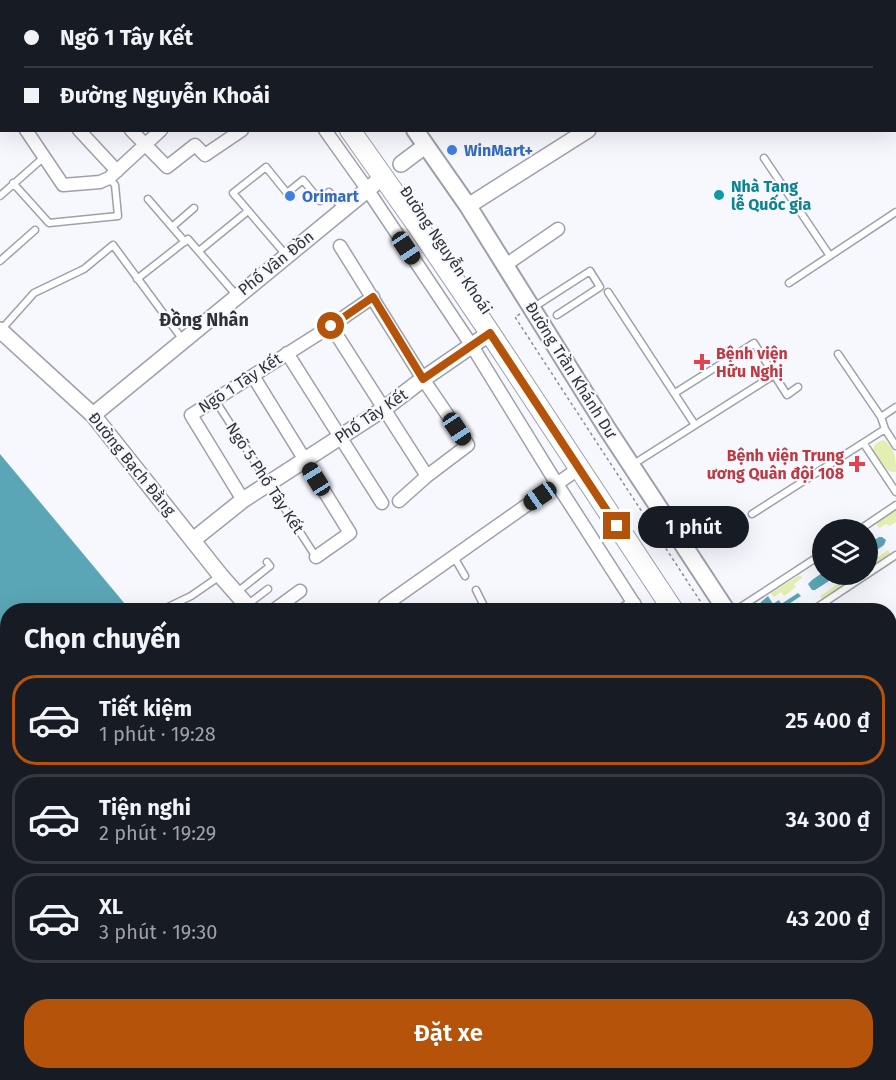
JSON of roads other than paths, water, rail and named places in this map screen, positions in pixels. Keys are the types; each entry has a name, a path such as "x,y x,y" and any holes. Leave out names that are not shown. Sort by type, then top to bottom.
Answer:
{"main road":[{"name":"Đường Nguyễn Khoái","path":"351,132 490,333 668,603"},
{"name":"Đường Nguyễn Khoái","path":"365,132 472,287 680,603"},
{"name":"Đường Trần Khánh Dư","path":"415,132 468,207 721,603"}],"street":[{"path":"27,132 63,185 100,182 145,147 159,132"},
{"path":"82,132 113,174"},
{"path":"133,132 167,167 195,145 205,155 239,132"},
{"name":"Đường Nguyễn Khoái","path":"327,132 372,185 629,603"},
{"path":"468,207 585,132"},
{"path":"400,164 425,146"},
{"name":"Phố Vân Đồn","path":"93,415 372,185"},
{"path":"504,266 558,229"},
{"path":"340,246 423,379 468,445 399,501"},
{"name":"Ngõ 1 Tây Kết","path":"243,500 191,415 373,297"},
{"path":"331,326 427,476"},
{"name":"Đường Bạch Đằng","path":"0,330 93,415 220,576 245,603"},
{"name":"Phố Tây Kết","path":"193,540 243,500 385,408 490,333"},
{"path":"286,353 382,503"},
{"path":"253,376 350,533 316,557"},
{"path":"390,603 578,469"},
{"path":"284,603 300,591"}],"lane":[{"path":"0,196 43,158"},
{"path":"764,158 830,256"},
{"path":"286,255 233,193 267,167 287,193 303,180 320,201 329,192 343,209"},
{"path":"13,183 49,224 118,216 113,174"},
{"path":"148,199 184,242"},
{"path":"172,227 194,208"},
{"path":"199,251 248,211"},
{"path":"789,283 896,212"},
{"path":"0,261 36,230"},
{"path":"137,279 188,239 237,296"},
{"path":"0,330 34,293 84,269 113,245 183,340"},
{"path":"531,308 590,271 600,287 557,315"},
{"path":"608,292 695,425"},
{"path":"675,393 754,343 787,395 798,387"},
{"path":"838,354 881,417 885,429 896,445"},
{"path":"632,466 774,375"},
{"name":"Ngõ 5 Phố Tây Kết","path":"215,399 316,557"},
{"path":"881,417 896,407"},
{"path":"752,514 885,429"},
{"path":"864,444 896,492"},
{"path":"876,519 896,506"},
{"path":"824,603 896,555"},
{"path":"454,556 465,576"},
{"path":"747,603 812,561"},
{"path":"236,593 270,566 267,562"},
{"path":"176,603 220,576"},
{"path":"254,603 268,589"},
{"path":"476,590 482,603"}],"water":[{"path":"0,454 124,603 0,603"},
{"path":"878,538 886,540 878,549"},
{"path":"812,580 812,585 823,585 812,590 808,584"},
{"path":"798,593 801,596 790,603 783,603"},
{"path":"768,596 772,603 761,603 761,602"}],"place":[{"name":"WinMart+","path":"452,150"},
{"name":"Nhà Tang lễ Quốc gia","path":"719,195"},
{"name":"Orimart","path":"290,196"},
{"name":"Bệnh viện Hữu Nghị","path":"702,362"},
{"name":"Bệnh viện Trung ương Quân đội 108","path":"857,464"}],"district":[{"name":"Đồng Nhân","path":"204,320"}]}
